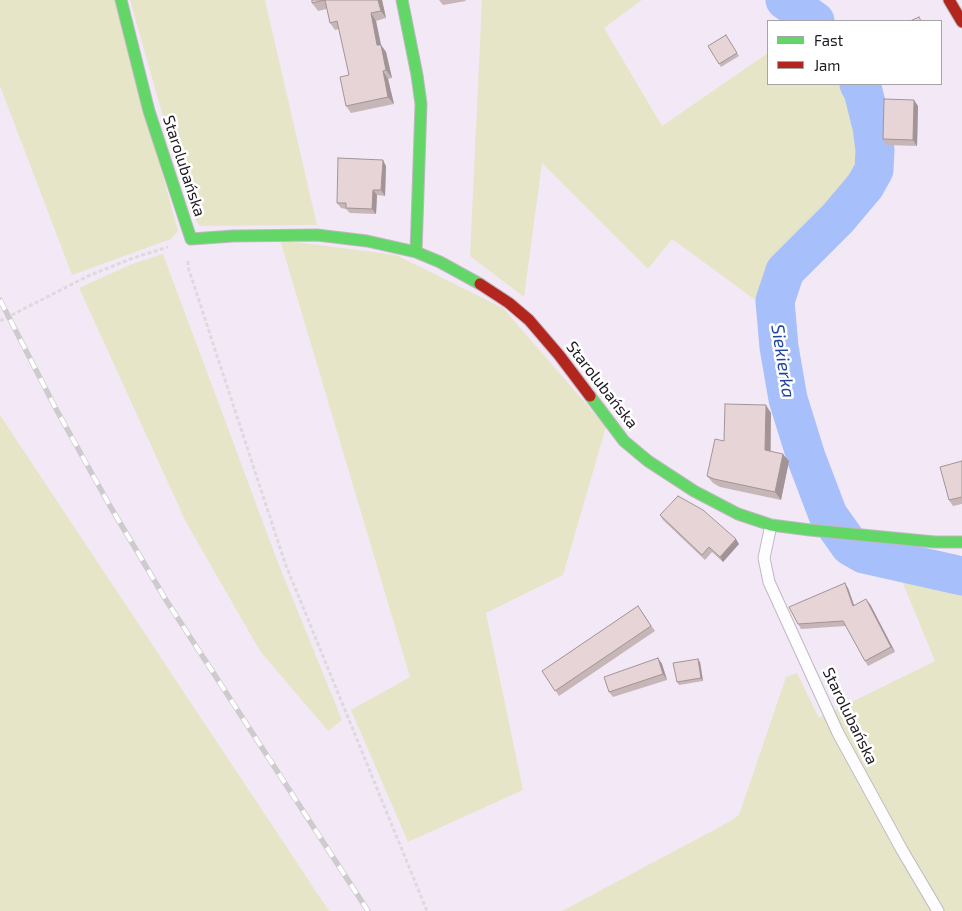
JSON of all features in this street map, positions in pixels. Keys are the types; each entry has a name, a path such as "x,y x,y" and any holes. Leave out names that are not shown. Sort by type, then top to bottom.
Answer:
{"street":[{"name":"Starolubańska","path":"121,0 149,111 191,239 234,236 317,235 367,242 416,252 472,279 509,303 529,320 560,355 624,441 648,461 724,508 771,525 935,542 962,542"},
{"path":"402,0 421,104 416,252"},
{"path":"949,0 962,22"}],"lane":[{"name":"Starolubańska","path":"771,525 764,558 769,582 838,734 938,911"}],"path":[{"path":"0,321 88,276 133,258 191,239 188,267 285,563 427,911"}],"green space":[{"path":"0,0 115,0 178,231 171,239 72,275 0,86"},
{"path":"130,0 265,0 317,225 200,226 190,212"},
{"path":"482,0 642,0 604,28 662,126 767,54 767,85 850,85 862,122 868,152 865,172 856,189 833,216 778,269 762,288 758,302 672,239 648,269 542,163 524,297 470,256"},
{"path":"280,240 396,255 503,308 606,427 563,575 486,613 523,790 408,842 351,710 410,677"},
{"path":"163,254 277,560 342,720 328,731 260,651 186,522 79,288 132,264"},
{"path":"0,415 329,911 0,911"},
{"path":"922,578 962,587 962,911 562,911 739,815 786,677 797,673 819,718 935,661 902,581"}],"building":[{"path":"312,0 325,0 312,3"},
{"path":"325,0 378,0 381,11 371,13 377,45 381,45 386,70 383,71 388,97 346,106 340,77 349,75 337,21 330,23"},
{"path":"726,35 737,53 719,64 708,46"},
{"path":"884,99 914,100 913,140 883,139"},
{"path":"338,158 383,160 381,190 373,190 372,209 346,208 346,203 337,203"},
{"path":"725,404 766,405 765,450 783,454 775,492 707,476 715,439 724,441"},
{"path":"962,461 962,497 949,500 940,467"},
{"path":"678,496 703,510 736,539 720,557 709,547 702,555 660,515"},
{"path":"845,583 853,606 866,599 891,647 865,661 843,621 798,624 789,607"},
{"path":"638,606 651,626 555,691 542,671"},
{"path":"658,658 663,674 609,692 604,677"},
{"path":"698,659 701,678 677,682 673,663"}],"waterway":[{"name":"Siekierka","path":"785,0 814,20"},
{"name":"Siekierka","path":"860,85 863,91 872,127 875,150 874,170 865,186 838,218 785,271 775,301 779,347 788,399 806,457 828,515 850,546 864,554 962,576"}],"railway":[{"path":"0,300 56,409 110,506 166,600 368,911"}],"traffic: fast":[{"path":"121,0 149,111 191,239 233,236 317,235 367,241 416,252 440,262 480,284"},
{"path":"402,0 421,104 416,252"},
{"path":"590,396 624,441 648,461 694,491 738,514 771,525 810,530 935,542 962,542"}],"traffic: jam":[{"path":"949,0 962,22"},
{"path":"480,284 509,303 529,320 590,396"}]}
